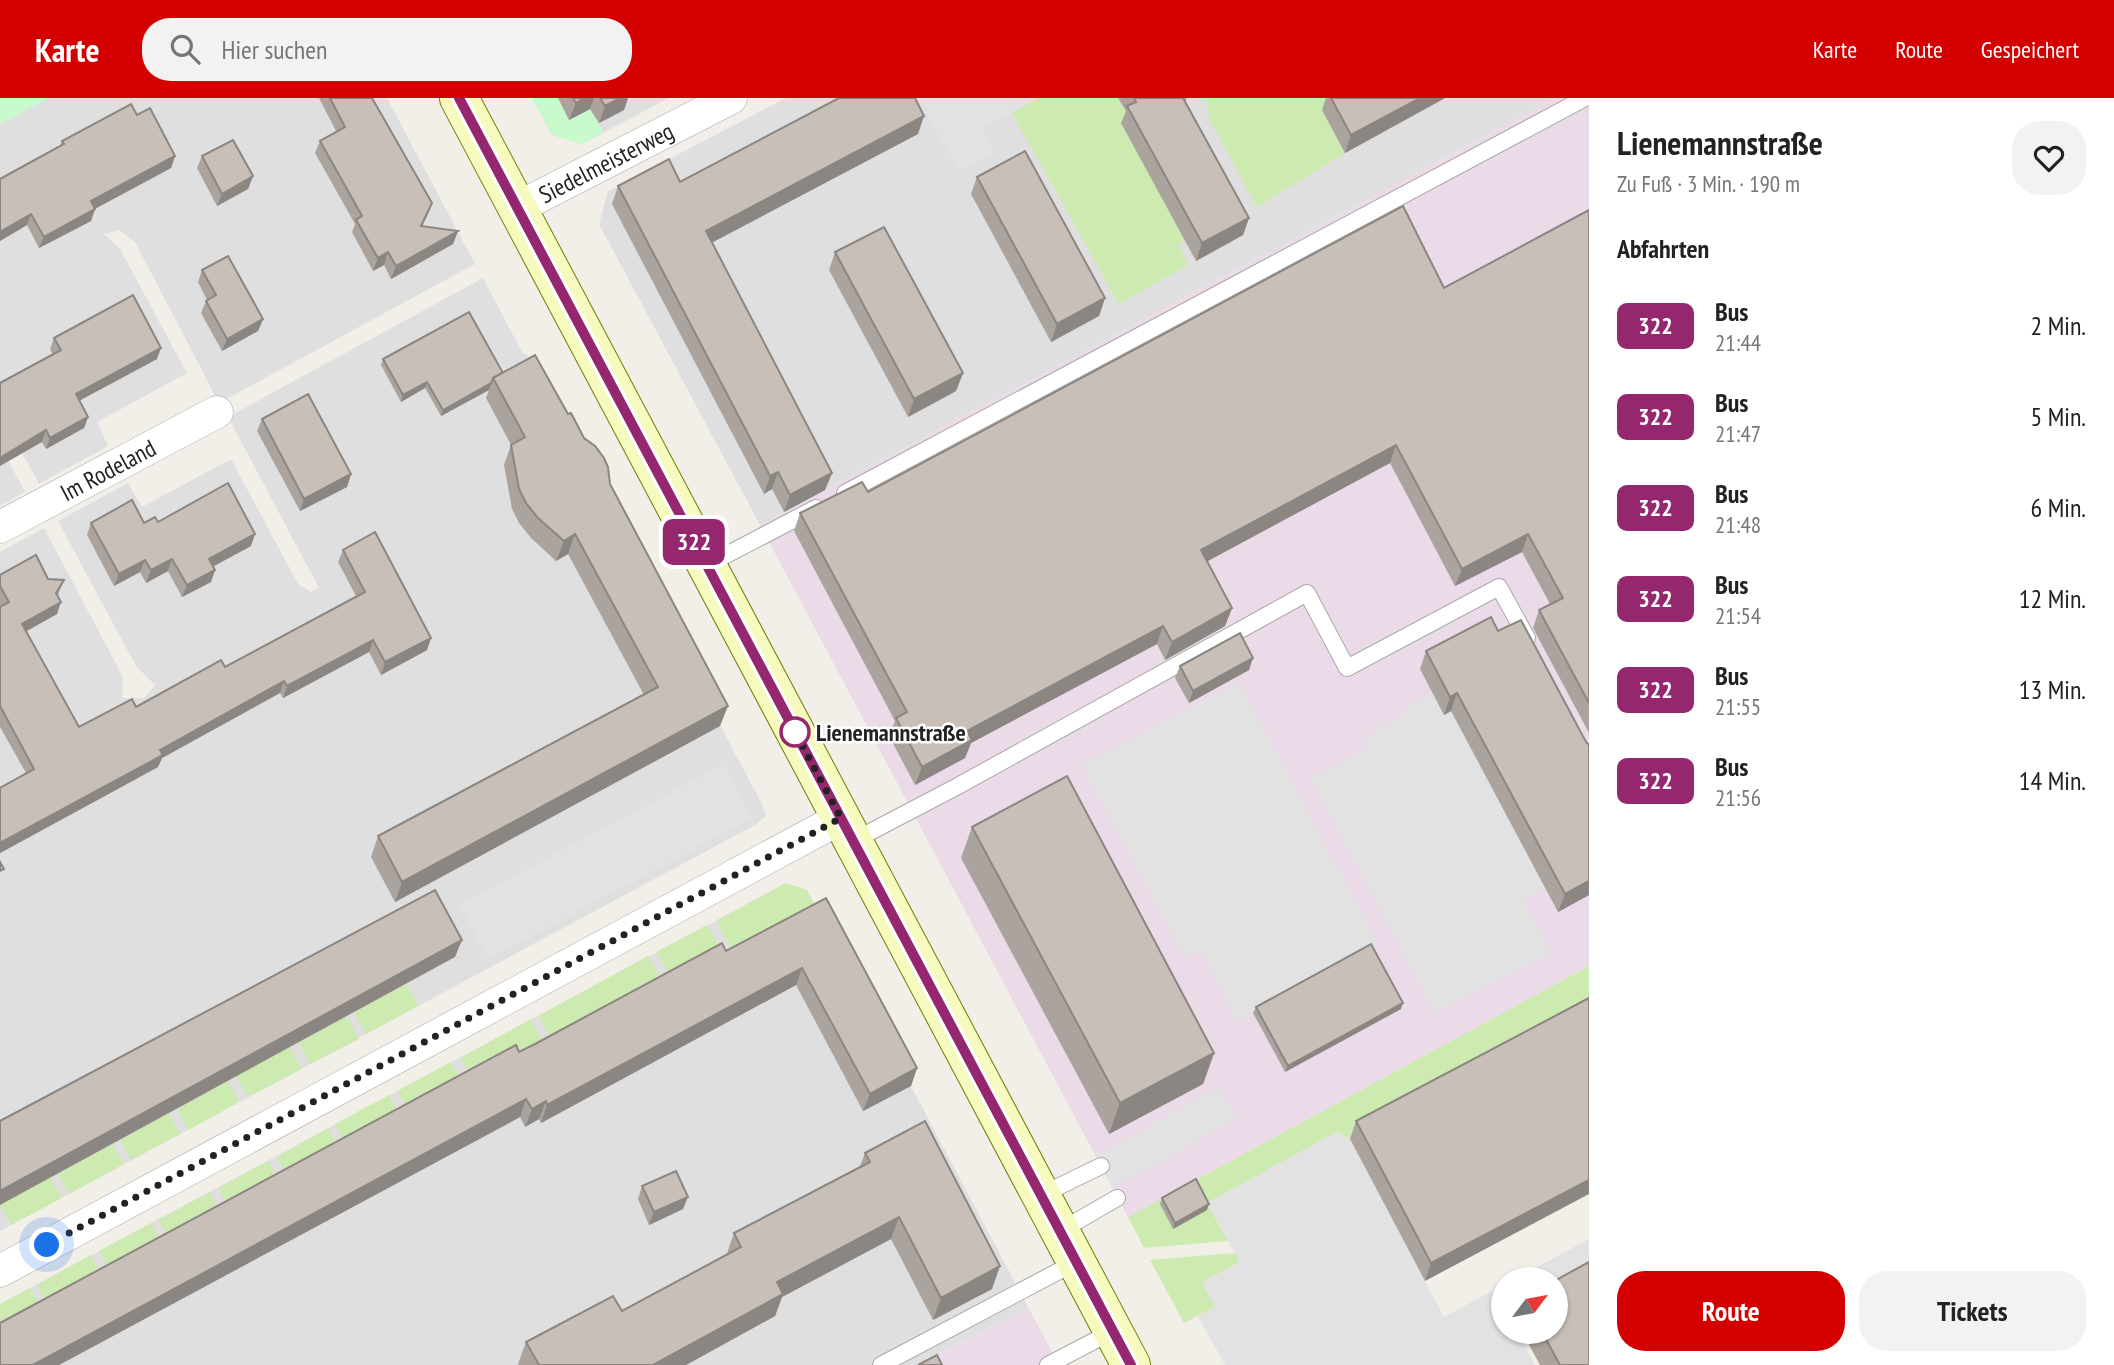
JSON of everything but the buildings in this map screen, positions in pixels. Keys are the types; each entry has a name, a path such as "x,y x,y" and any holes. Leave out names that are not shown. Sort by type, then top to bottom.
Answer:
{"main road":[{"path":"459,98 1131,1365"}],"street":[{"name":"Siedelmeisterweg","path":"517,208 731,98"},
{"name":"Im Rodeland","path":"0,527 217,412"},
{"path":"0,1270 847,830"}],"lane":[{"path":"707,565 1585,98"},
{"path":"847,830 958,786 1307,593 1347,668 1499,587 1531,647"},
{"path":"1041,1195 1101,1166"},
{"path":"881,1365 1068,1247 1117,1198"},
{"path":"1048,1365 1113,1331"}],"shaded area":[{"path":"48,98 387,98 475,264 219,403 135,242 119,230 104,234 120,249 187,373 97,422 108,446 39,484 0,412 0,124"},
{"path":"532,98 669,98 582,144 552,135"},
{"path":"786,98 1556,98 760,525 599,224 608,191"},
{"path":"918,98 1037,98 983,128 995,152 959,171"},
{"path":"1556,98 1589,98 1589,966 1128,1217 760,525"},
{"path":"483,278 568,431 564,433 766,816 755,825 0,1231 0,552 44,528 123,677 122,698 144,698 155,685 136,666 58,521 128,483 142,507 231,459 298,584 311,592 319,588 228,417"},
{"path":"0,445 25,492 0,506"},
{"path":"1239,682 1378,945 1237,1020 1200,949 1184,957 1082,765"},
{"path":"1433,693 1444,714 1451,711 1546,888 1523,901 1551,952 1435,1013 1311,779 1370,747 1365,737 1402,718 1399,713"},
{"path":"724,764 752,818 488,959 460,905"},
{"path":"786,883 807,890 1028,1307 917,1365 0,1365 0,1304"},
{"path":"1220,1088 1237,1119 1112,1187 1095,1155"},
{"path":"1337,1132 1350,1139 1444,1317 1491,1292 1491,1344 1524,1344 1535,1365 1225,1365 1198,1316 1215,1307 1202,1282 1240,1262 1207,1203"},
{"path":"1589,1239 1589,1262 1568,1273 1568,1267 1537,1267"},
{"path":"1028,1307 1059,1365 917,1365"}],"green space":[{"path":"0,98 48,98 0,124"},
{"path":"532,98 558,98 570,120 590,109 603,132 582,144 552,135"},
{"path":"1038,98 1118,98 1185,240 1178,244 1188,265 1119,304 1012,113"},
{"path":"1206,98 1344,98 1345,153 1257,207 1209,118"},
{"path":"786,883 807,890 820,915 737,959 716,921"},
{"path":"707,925 729,964 679,991 656,952"},
{"path":"648,956 670,995 560,1054 538,1016"},
{"path":"1589,966 1589,1012 1350,1139 1337,1132 1207,1203 1228,1241 1144,1248 1128,1217"},
{"path":"407,984 418,1006 366,1034 354,1012"},
{"path":"347,1016 359,1039 310,1064 299,1042"},
{"path":"531,1019 552,1058 475,1081 460,1058"},
{"path":"290,1047 302,1069 248,1097 236,1076"},
{"path":"451,1062 465,1087 412,1115 397,1091"},
{"path":"228,1081 239,1102 188,1130 177,1109"},
{"path":"389,1095 403,1120 349,1149 335,1124"},
{"path":"169,1113 180,1134 131,1160 120,1140"},
{"path":"328,1128 341,1153 289,1181 277,1157"},
{"path":"113,1144 124,1164 69,1194 58,1174"},
{"path":"268,1161 281,1185 232,1212 218,1188"},
{"path":"50,1177 62,1198 11,1225 0,1205"},
{"path":"210,1192 223,1217 172,1244 158,1220"},
{"path":"151,1223 165,1248 113,1276 99,1251"},
{"path":"1235,1253 1240,1262 1203,1282 1215,1307 1184,1323 1150,1260"},
{"path":"91,1255 105,1281 51,1310 37,1285"},
{"path":"30,1288 44,1313 0,1337 0,1304"}],"bus line":[{"name":"322","path":"459,98 1131,1365"}],"place":[{"name":"Lienemannstraße","path":"795,732"}],"route":[{"path":"47,1245 841,818 795,732"}]}
